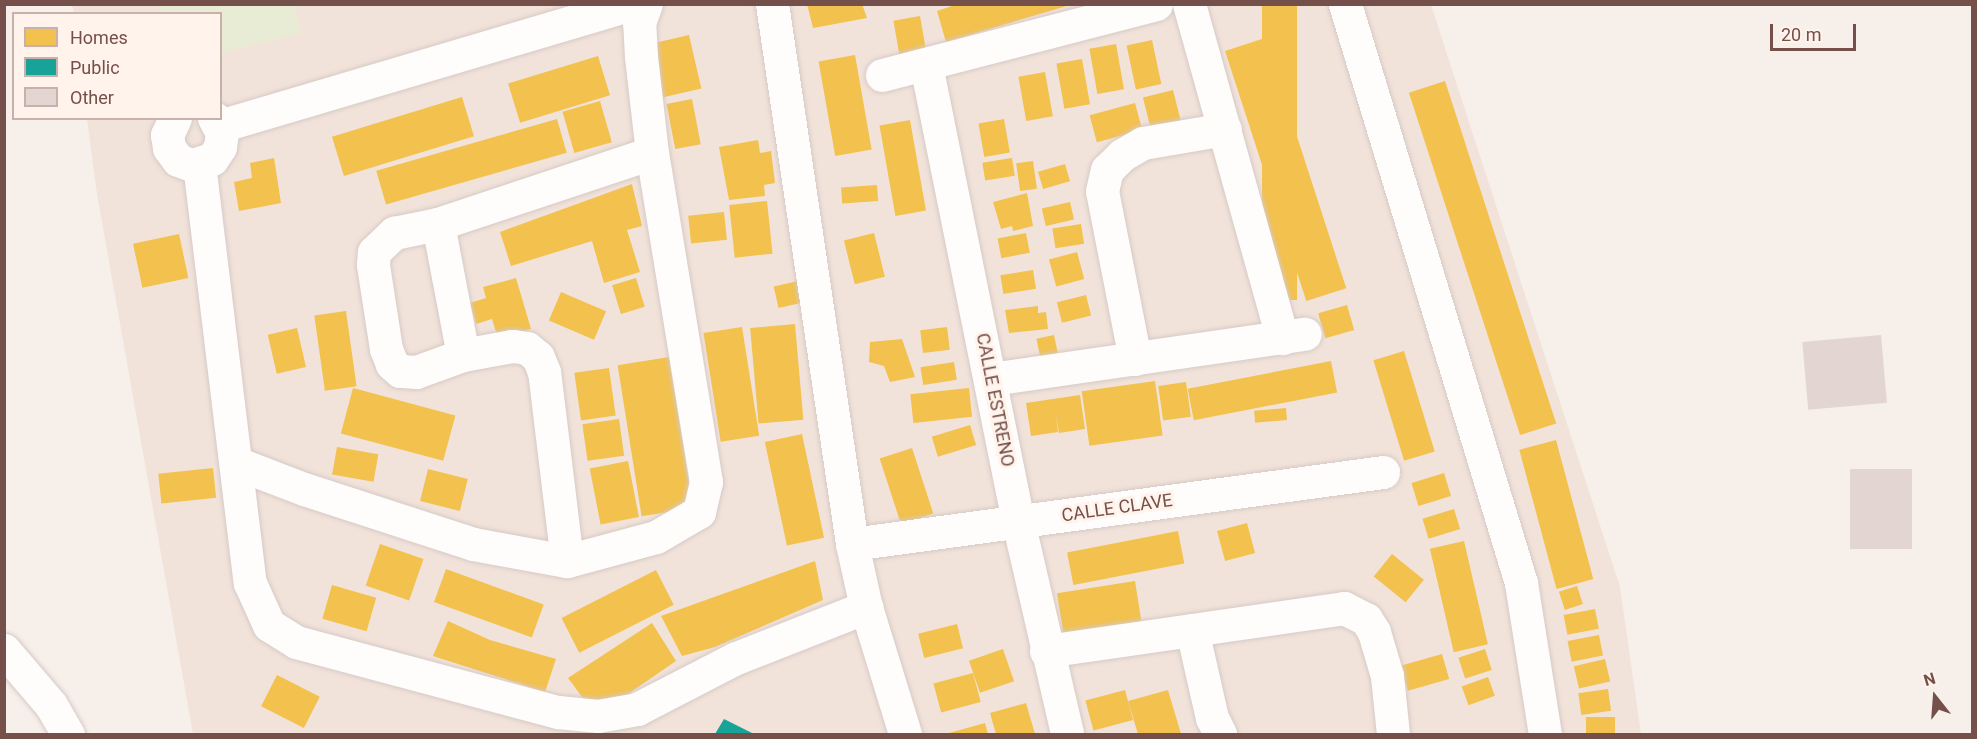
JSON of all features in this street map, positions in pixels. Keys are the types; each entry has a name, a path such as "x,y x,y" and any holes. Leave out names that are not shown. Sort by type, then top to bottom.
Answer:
{"street":[{"path":"174,120 167,135 169,148 178,160 199,164 212,159 220,147 217,122 633,4"},
{"path":"236,463 304,489 473,544 567,561 656,537 688,521 705,501 706,482 652,153 639,23 646,4"},
{"path":"772,4 852,544 866,607 905,735"},
{"path":"882,75 1156,4"},
{"path":"991,379 1293,336 1225,129 1189,4"},
{"path":"1345,4 1521,583 1545,735"},
{"name":"CALLE ESTRENO","path":"926,65 1018,521 1066,735"},
{"path":"1135,359 1102,191 1107,170 1122,155 1143,143 1225,129"},
{"path":"567,561 544,372 538,357 527,348 512,346 463,355 416,372 400,371 392,364 386,349 373,265 374,252 394,233 438,224 652,153"},
{"path":"199,164 250,583 269,625 296,642 558,712 598,716 637,709 736,658 866,607"},
{"path":"438,224 463,355"},
{"name":"CALLE CLAVE","path":"852,544 1383,472"},
{"path":"1046,651 1344,608 1358,612 1374,632 1383,665 1393,735"},
{"path":"1192,630 1212,718 1220,735"},
{"path":"4,650 51,705 68,735"}],"shaded area":[{"path":"72,5 1431,5 1620,587 1641,734 193,734 97,194 87,120 222,120 222,12 74,12"}],"green space":[{"path":"159,5 294,5 301,33 222,53 222,12 161,12"}],"building: Homes":[{"path":"807,4 862,4 867,18 813,28"},
{"path":"958,4 1070,5 946,42 937,11"},
{"path":"1262,4 1297,4 1297,300 1262,300"},
{"path":"920,16 928,60 901,65 893,21"},
{"path":"689,35 701,89 663,97 651,44"},
{"path":"1265,38 1346,288 1306,301 1225,51"},
{"path":"1152,40 1161,84 1136,89 1127,45"},
{"path":"1116,44 1124,89 1097,94 1089,49"},
{"path":"855,55 872,150 835,156 819,61"},
{"path":"598,56 610,95 520,123 508,83"},
{"path":"1082,59 1090,104 1064,109 1056,64"},
{"path":"1045,72 1053,116 1026,121 1018,77"},
{"path":"1445,81 1556,423 1520,435 1409,93"},
{"path":"1173,90 1181,121 1151,129 1143,97"},
{"path":"462,97 474,136 344,176 332,137"},
{"path":"692,99 701,144 675,149 666,104"},
{"path":"600,101 612,142 574,153 563,112"},
{"path":"1135,103 1142,130 1097,142 1090,115"},
{"path":"557,119 567,153 386,204 376,171"},
{"path":"1004,119 1010,152 984,157 978,124"},
{"path":"910,120 926,211 895,216 879,125"},
{"path":"758,140 760,153 771,151 775,183 764,185 765,196 729,200 719,147"},
{"path":"274,158 281,203 239,211 234,182 252,178 250,163"},
{"path":"1012,158 1015,176 985,180 982,163"},
{"path":"1033,161 1037,189 1020,191 1016,163"},
{"path":"1065,164 1070,181 1043,189 1038,172"},
{"path":"632,184 642,226 627,230 640,272 604,283 592,241 511,266 500,232"},
{"path":"877,185 878,201 842,203 841,188"},
{"path":"1027,193 1033,226 1013,231 1012,226 1001,229 993,202"},
{"path":"767,201 773,254 735,258 729,205"},
{"path":"1070,202 1074,220 1046,226 1042,209"},
{"path":"724,212 727,240 691,244 688,216"},
{"path":"1081,224 1084,244 1055,248 1052,229"},
{"path":"874,233 885,277 855,284 844,240"},
{"path":"1026,233 1030,253 1001,258 998,239"},
{"path":"179,234 188,278 142,288 133,244"},
{"path":"1077,252 1084,279 1056,287 1049,260"},
{"path":"1033,270 1036,289 1003,294 1000,275"},
{"path":"516,278 531,329 498,338 492,319 476,324 470,303 486,298 483,287"},
{"path":"636,278 645,307 621,314 612,285"},
{"path":"798,281 803,302 779,308 774,287"},
{"path":"561,292 606,311 594,340 549,321"},
{"path":"1086,295 1091,315 1062,323 1057,302"},
{"path":"1347,305 1354,330 1325,338 1318,313"},
{"path":"1038,306 1038,313 1046,312 1048,329 1009,333 1005,310"},
{"path":"346,311 357,386 325,391 314,315"},
{"path":"795,324 803,420 759,424 750,328"},
{"path":"742,327 759,436 721,442 703,333"},
{"path":"947,327 950,350 923,353 920,330"},
{"path":"297,328 306,367 277,374 268,335"},
{"path":"1054,335 1059,359 1042,363 1036,339"},
{"path":"902,339 915,377 890,382 884,366 869,362 870,342"},
{"path":"1404,351 1435,451 1404,461 1373,360"},
{"path":"669,357 693,508 642,516 618,365"},
{"path":"1331,361 1337,392 1194,420 1188,389"},
{"path":"954,362 957,380 923,385 920,367"},
{"path":"609,368 616,416 581,420 574,373"},
{"path":"1155,381 1163,435 1089,446 1082,391"},
{"path":"1186,382 1191,417 1163,421 1158,386"},
{"path":"353,388 455,415 443,461 341,433"},
{"path":"969,388 972,417 913,423 910,394"},
{"path":"1080,395 1085,429 1059,433 1056,415 1058,432 1031,436 1026,403"},
{"path":"1286,408 1287,420 1255,423 1254,411"},
{"path":"619,419 624,456 588,461 582,424"},
{"path":"970,425 976,445 938,457 932,437"},
{"path":"802,434 824,538 787,546 765,442"},
{"path":"1556,440 1593,579 1557,589 1519,450"},
{"path":"337,447 378,454 373,482 332,475"},
{"path":"912,448 933,514 901,524 880,459"},
{"path":"628,461 639,517 601,524 590,468"},
{"path":"213,468 216,498 161,504 158,474"},
{"path":"428,469 468,479 460,511 420,501"},
{"path":"1444,473 1451,496 1419,506 1411,483"},
{"path":"1454,509 1460,529 1429,539 1422,519"},
{"path":"1247,523 1255,553 1225,561 1217,531"},
{"path":"1178,531 1184,563 1073,585 1067,553"},
{"path":"1464,541 1488,644 1454,652 1430,549"},
{"path":"380,544 423,559 409,601 366,586"},
{"path":"1392,554 1424,580 1406,602 1374,577"},
{"path":"815,561 823,600 715,647 682,656 661,616"},
{"path":"446,569 544,605 532,637 434,602"},
{"path":"656,570 674,605 579,653 562,618"},
{"path":"1135,581 1142,624 1064,637 1057,593"},
{"path":"332,585 376,598 367,631 322,619"},
{"path":"1577,586 1583,604 1565,610 1559,592"},
{"path":"1595,609 1599,629 1567,635 1564,615"},
{"path":"448,621 490,640 556,659 545,692 433,656"},
{"path":"652,623 676,661 612,705 591,709 568,678"},
{"path":"957,624 963,648 924,658 918,634"},
{"path":"1599,635 1603,656 1572,662 1568,641"},
{"path":"1003,649 1014,681 980,693 969,661"},
{"path":"1485,649 1492,670 1465,679 1458,658"},
{"path":"1442,654 1449,679 1408,691 1401,666"},
{"path":"1605,659 1610,681 1579,689 1574,666"},
{"path":"973,673 981,702 941,713 933,684"},
{"path":"277,675 320,697 304,728 261,706"},
{"path":"1488,677 1495,696 1469,705 1462,687"},
{"path":"1608,689 1611,711 1581,715 1578,693"},
{"path":"1125,690 1133,720 1093,731 1085,701"},
{"path":"1168,690 1181,734 1138,734 1128,701"},
{"path":"1026,703 1035,734 996,734 990,713"},
{"path":"1586,717 1615,717 1615,734 1586,734"},
{"path":"985,723 988,734 949,733"}],"building: Public":[{"path":"724,719 754,734 715,734"}],"building: Other":[{"path":"1881,335 1887,403 1808,410 1802,342"},
{"path":"1850,469 1912,469 1912,549 1850,549"}]}
